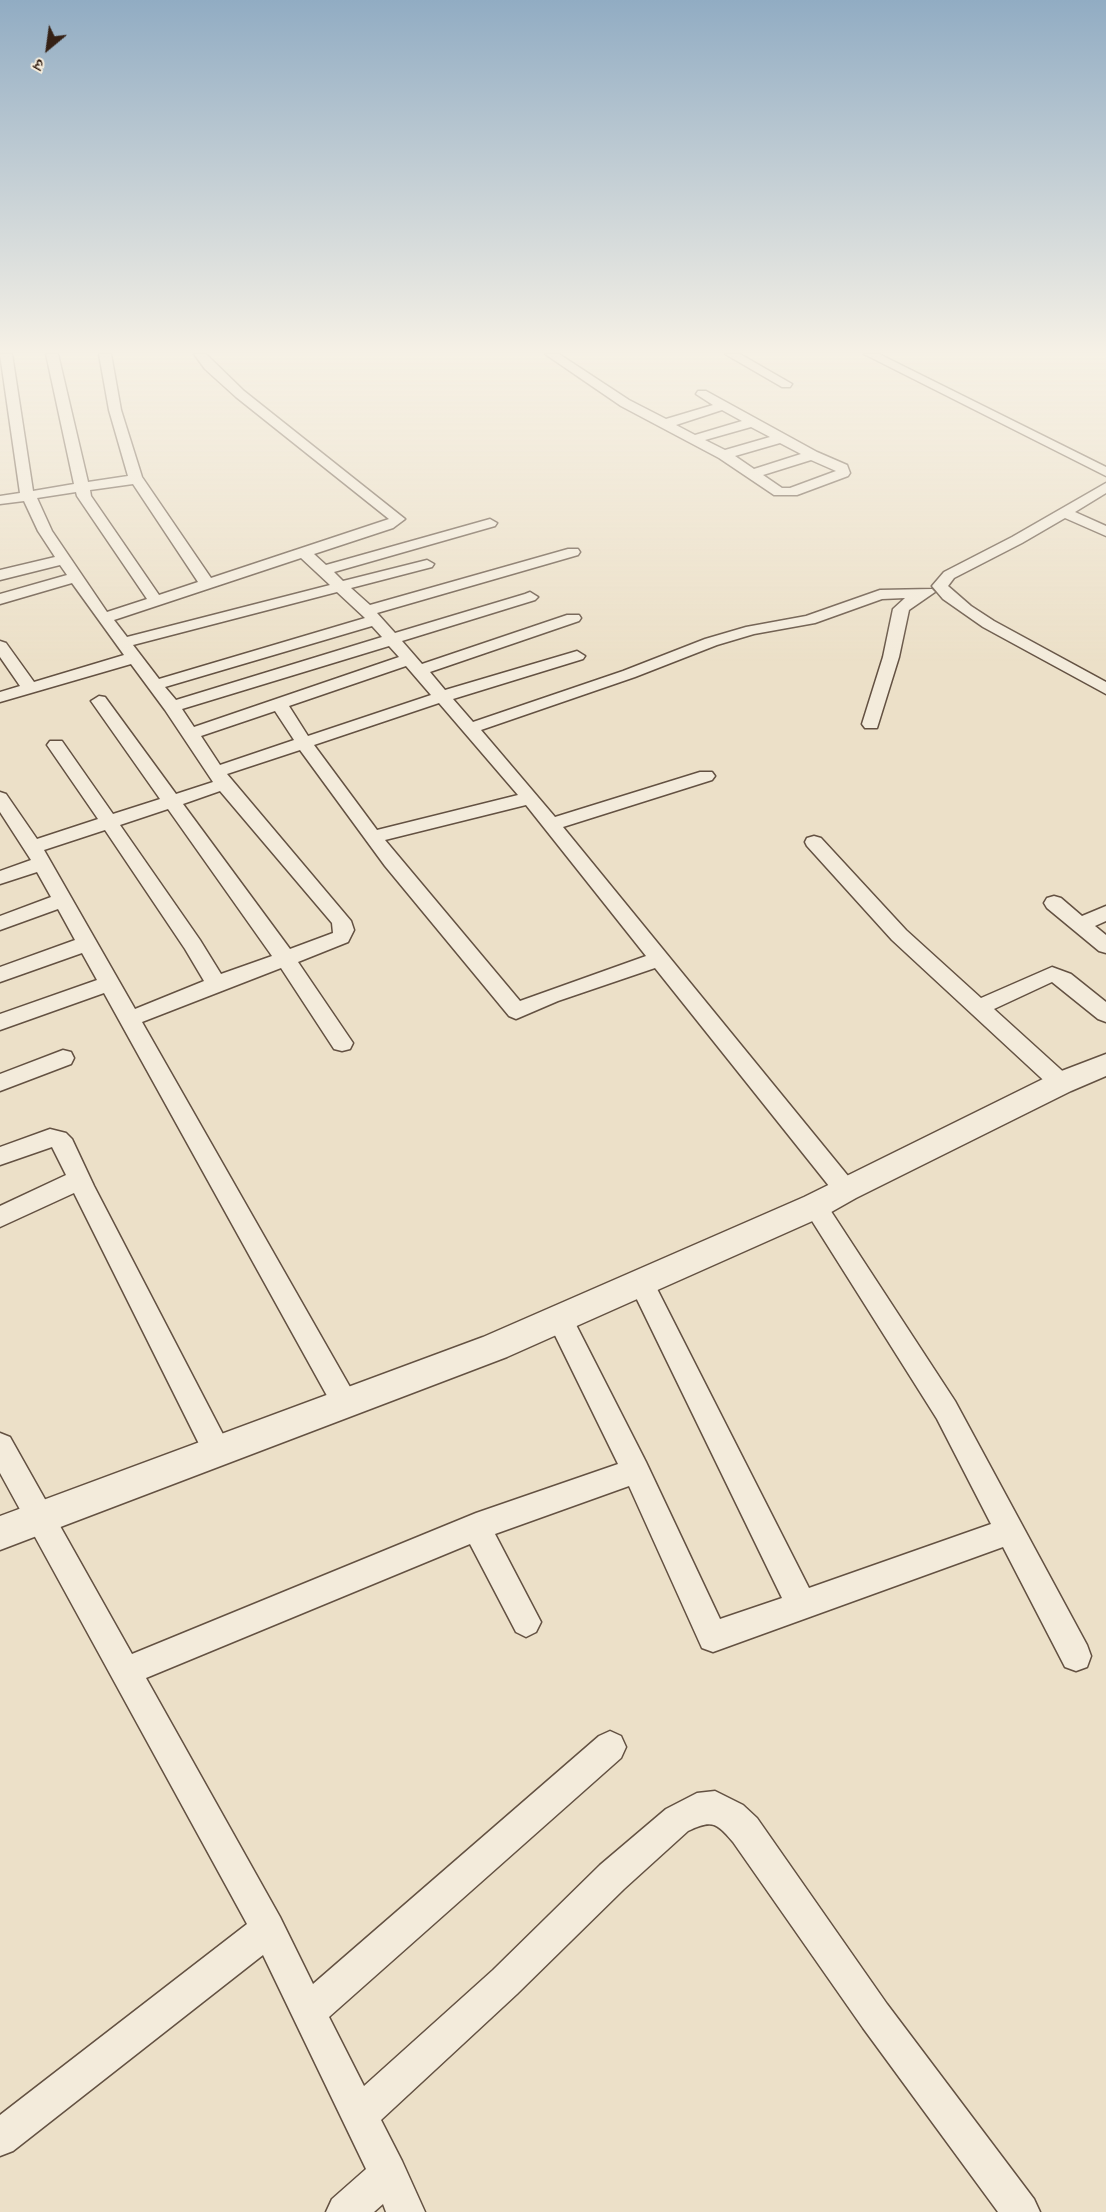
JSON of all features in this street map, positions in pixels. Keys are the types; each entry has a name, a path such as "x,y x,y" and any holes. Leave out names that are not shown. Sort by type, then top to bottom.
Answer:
{"street":[{"path":"20,457 27,496 63,560 133,658 172,707 220,778 341,921 344,930 341,937 333,941 216,984 130,1019"},
{"path":"75,457 82,487 89,503 155,600"},
{"path":"130,457 136,479 207,585"},
{"path":"105,618 388,525 398,519 320,457"},
{"path":"728,457 754,473 774,489 784,493 843,473 843,468 817,457"},
{"path":"754,473 805,457"},
{"path":"1076,457 1106,472"},
{"path":"0,500 136,479"},
{"path":"871,724 891,657 901,609 907,603 934,590 948,575 1106,487"},
{"path":"1064,512 1106,532"},
{"path":"325,570 490,523"},
{"path":"303,552 371,615 444,696 530,798 845,1189"},
{"path":"155,685 573,552"},
{"path":"0,575 63,560"},
{"path":"123,644 427,564"},
{"path":"0,599 75,577"},
{"path":"471,728 629,674 711,642 752,630 808,620 880,595 934,590 942,592 976,615 1106,689"},
{"path":"172,707 393,641 530,597"},
{"path":"191,734 279,704 573,618"},
{"path":"0,646 30,688"},
{"path":"0,878 38,855 108,823 173,801 220,778 303,744 444,696 577,656"},
{"path":"0,697 133,658"},
{"path":"99,701 285,958 342,1043"},
{"path":"279,704 303,744 374,837 516,1011 551,996 659,959"},
{"path":"56,745 194,945 216,984"},
{"path":"551,825 706,776"},
{"path":"0,798 38,855 345,1403"},
{"path":"374,837 530,798"},
{"path":"814,842 899,935 1061,1083"},
{"path":"0,922 62,900"},
{"path":"1054,903 1106,946"},
{"path":"1080,924 1106,913"},
{"path":"0,975 86,944"},
{"path":"978,1008 1052,974 1064,979 1106,1014"},
{"path":"0,1022 109,983"},
{"path":"0,1083 63,1058"},
{"path":"0,1533 495,1347 815,1206 1061,1083 1106,1064"},
{"path":"0,1156 44,1140 58,1139 64,1145 217,1451"},
{"path":"0,1217 80,1179"},
{"path":"815,1206 946,1410 1076,1656"},
{"path":"641,1283 801,1604"},
{"path":"560,1318 636,1471 713,1637 1010,1531"},
{"path":"0,1446 38,1519 268,1929 406,2212"},
{"path":"124,1672 476,1527 636,1471"},
{"path":"476,1527 526,1622"},
{"path":"308,2012 610,1747"},
{"path":"359,2115 506,1982 612,1876 677,1820 697,1809 715,1808 732,1816 745,1830 875,2016 1021,2212"},
{"path":"0,2138 268,1929"},
{"path":"345,2212 389,2174"}]}
